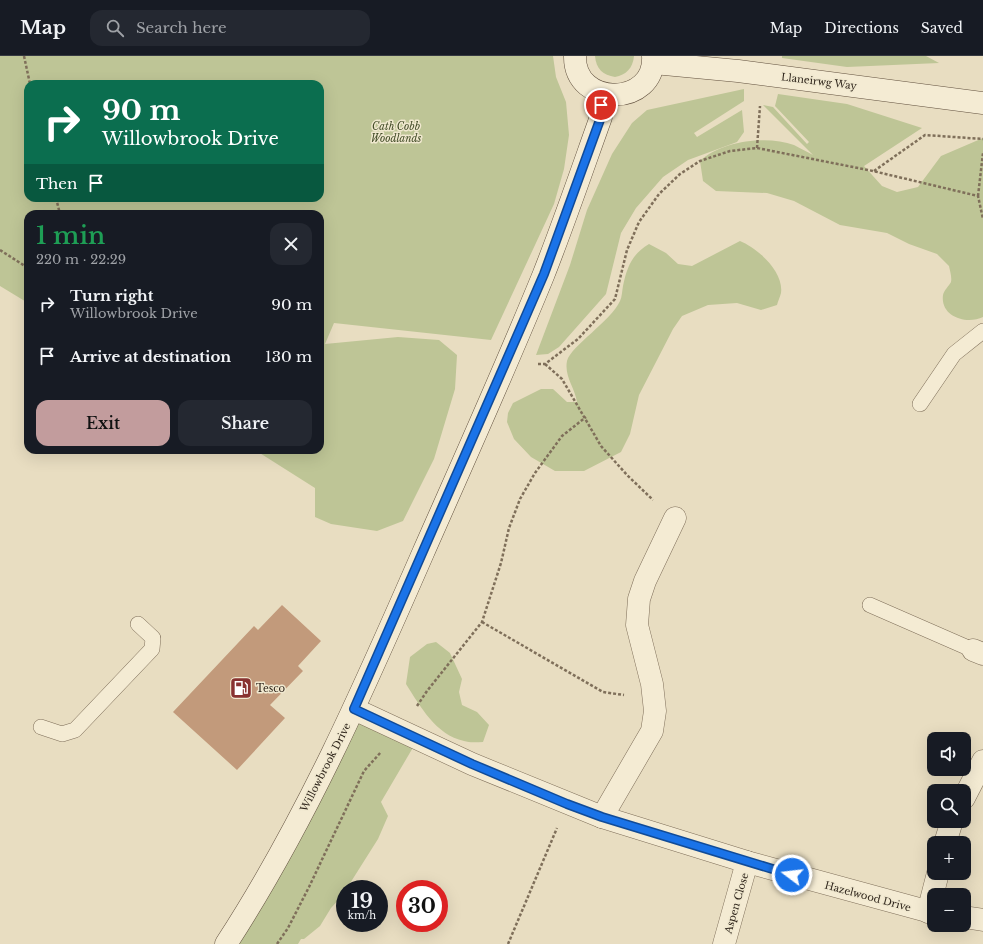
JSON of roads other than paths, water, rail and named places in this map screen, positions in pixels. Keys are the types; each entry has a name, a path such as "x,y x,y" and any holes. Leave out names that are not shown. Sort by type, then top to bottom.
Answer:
{"street":[{"path":"575,56 578,73 589,87 601,94 619,96 636,89 648,77 654,60"},
{"name":"Llaneirwg Way","path":"654,60 983,103"},
{"name":"Willowbrook Drive","path":"226,944 252,904 303,812 354,709 544,274 601,117 601,94"},
{"path":"602,817 652,731 655,711 654,698 637,625 639,599 645,581 675,518"},
{"name":"Hazelwood Drive","path":"354,709 472,764 602,817 747,862 927,912"},
{"path":"971,784 983,761"},
{"name":"Aspen Close","path":"724,944 747,862"},
{"path":"971,918 983,920"}],"lane":[{"path":"920,404 954,354 983,331"},
{"path":"870,606 978,652"},
{"path":"41,727 62,734 75,730 152,649 153,638 138,624"}],"place":[{"name":"Tesco","path":"241,688"}],"park label":[{"name":"Cath Cobb Woodlands","path":"396,132"}]}
